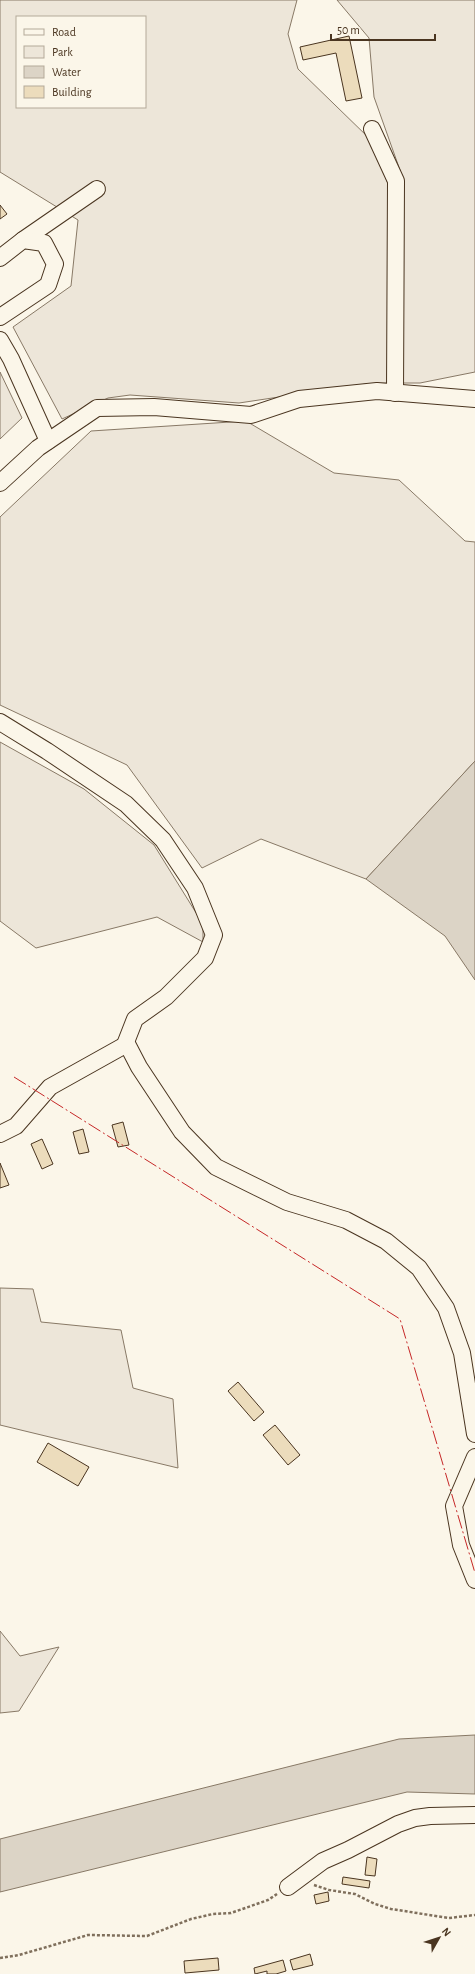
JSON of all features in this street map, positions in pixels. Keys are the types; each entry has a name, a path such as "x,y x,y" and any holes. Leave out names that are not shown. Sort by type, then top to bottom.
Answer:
{"street":[{"path":"372,129 396,181 395,393"},
{"path":"0,258 23,240 97,189"},
{"path":"0,317 48,285 55,264 44,243 23,240"},
{"path":"0,340 11,359 48,441"},
{"path":"0,482 48,441 97,408 154,407 251,415 299,399 378,391 475,399"},
{"path":"0,722 48,751 126,804 163,840 196,888 214,935 204,958 166,996 135,1019 126,1042 139,1067 182,1132 216,1167 287,1202 346,1220 386,1241 419,1268 446,1308 462,1353 475,1434"},
{"path":"0,1134 16,1126 50,1086 127,1044"},
{"path":"475,1457 454,1506 461,1545 475,1580"},
{"path":"288,1887 323,1861 398,1824 415,1818 430,1816 475,1816"}],"path":[{"path":"0,1958 19,1955 88,1935 147,1936 191,1919 213,1914 231,1913 244,1909 268,1900 288,1887 315,1885 329,1890 355,1894 375,1904 391,1909 449,1918 475,1915"}],"green space":[{"path":"0,0 297,0 288,34 298,69 371,140 392,194 387,383 366,384 239,403 130,395 108,398 62,419 13,327 71,286 78,220 0,172"},
{"path":"337,0 475,0 475,372 420,383 403,383 401,173 374,97 369,38"},
{"path":"0,372 22,418 0,439"},
{"path":"246,421 334,473 399,480 465,541 475,542 475,761 366,879 261,839 202,868 127,765 0,705 0,517 91,431"},
{"path":"0,742 84,789 154,845 203,924 203,942 157,917 36,948 0,921"},
{"path":"0,1288 33,1289 41,1322 121,1330 133,1388 173,1399 178,1468 0,1425"},
{"path":"0,1631 20,1656 59,1647 19,1711 0,1713"}],"water":[{"path":"475,761 475,980 445,936 366,879"},
{"path":"475,1735 475,1794 407,1792 0,1892 0,1839 399,1739"}],"building":[{"path":"349,36 362,98 346,101 336,53 303,60 300,47"},
{"path":"0,205 7,214 0,219"},
{"path":"123,1122 129,1145 118,1147 112,1125"},
{"path":"83,1129 89,1152 79,1154 73,1132"},
{"path":"42,1139 53,1164 42,1169 31,1144"},
{"path":"0,1163 9,1185 0,1188"},
{"path":"238,1382 264,1412 254,1421 228,1391"},
{"path":"275,1425 300,1455 288,1465 263,1435"},
{"path":"48,1443 89,1467 78,1486 37,1462"},
{"path":"367,1857 377,1859 375,1876 365,1875"},
{"path":"343,1877 370,1881 369,1888 342,1884"},
{"path":"328,1892 329,1901 316,1904 314,1895"},
{"path":"310,1954 313,1965 293,1970 290,1960"},
{"path":"218,1958 219,1970 185,1973 184,1961"},
{"path":"283,1960 286,1971 276,1974 267,1974 267,1971 255,1974 254,1968"}],"power":[{"path":"14,1077 400,1319 475,1573"}]}
